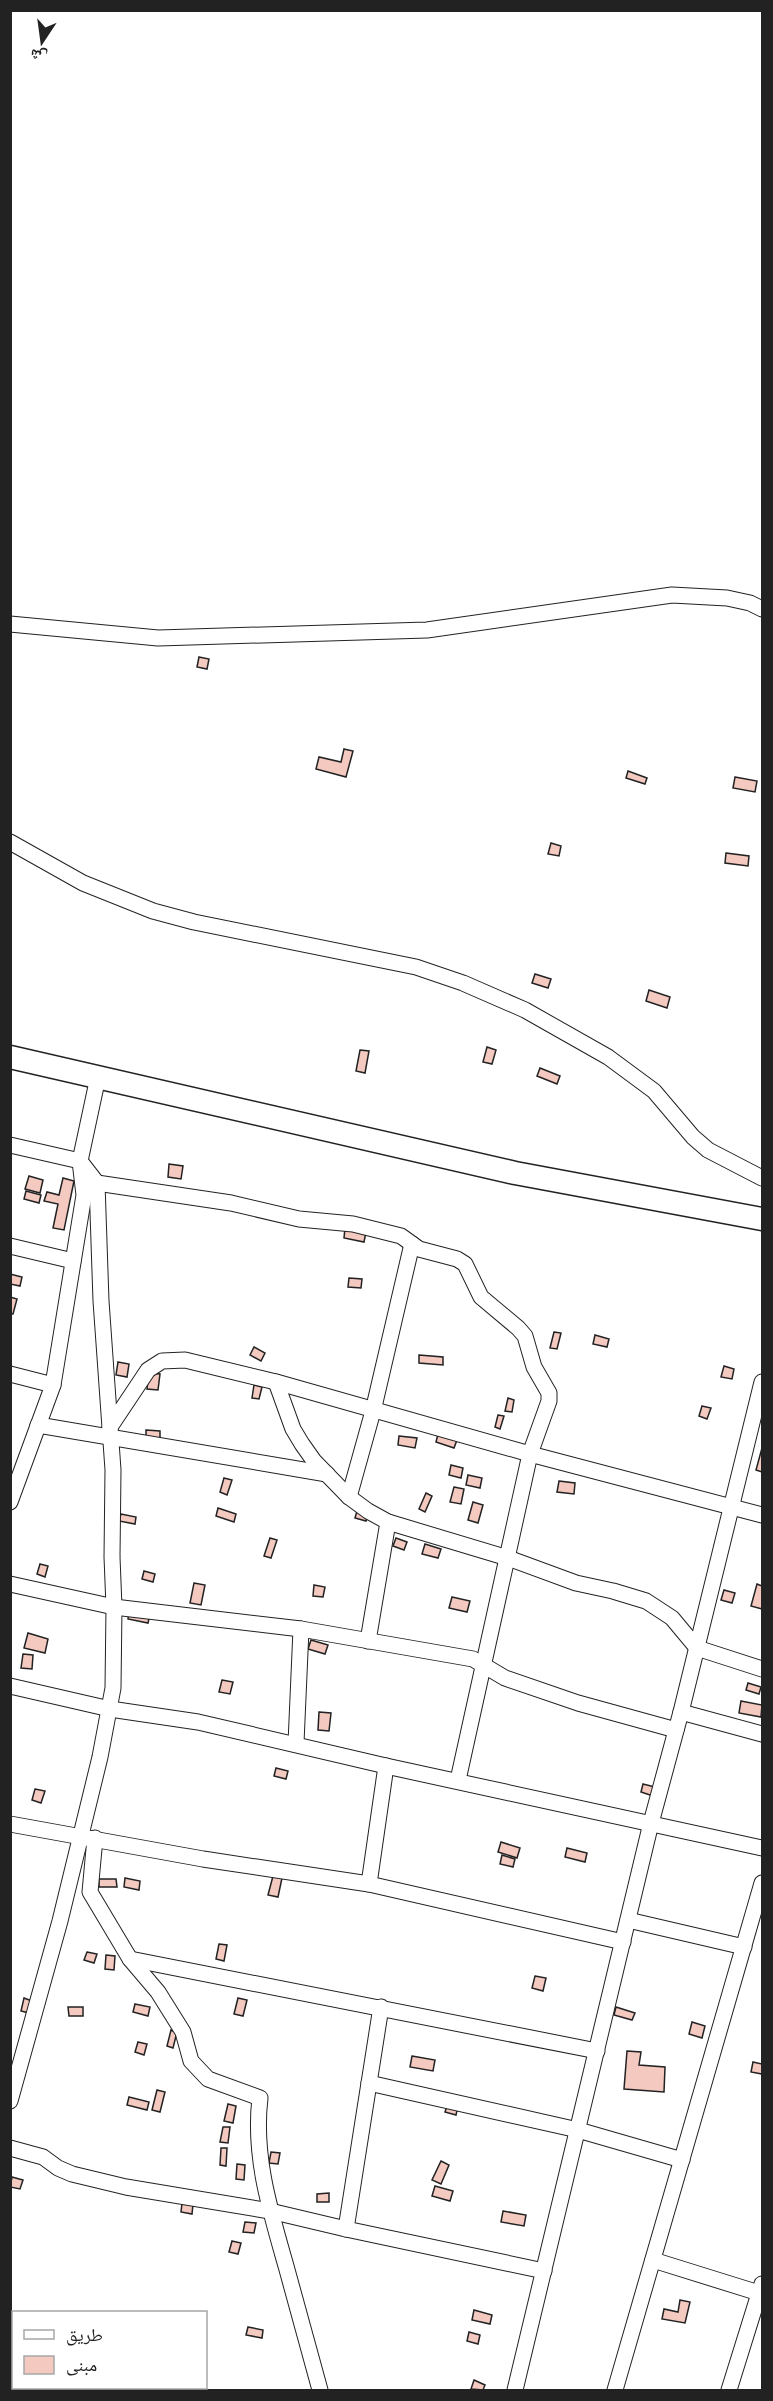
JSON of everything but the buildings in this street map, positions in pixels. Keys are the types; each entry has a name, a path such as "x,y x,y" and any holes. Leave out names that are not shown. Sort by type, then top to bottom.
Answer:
{"main road":[{"path":"10,1057 515,1173 762,1219"}],"street":[{"path":"10,624 158,638 427,630 672,595 727,598 750,603 762,609"},
{"path":"10,843 83,883 153,911 416,968 463,983 525,1010 608,1057 654,1091 693,1137 708,1150 762,1178"},
{"path":"10,1502 52,1385 84,1195 80,1161 98,1077"},
{"path":"10,1145 80,1161 97,1183 101,1301 110,1433 114,1606 113,1688 88,1837 10,2101"},
{"path":"97,1183 231,1203 299,1219 353,1224 401,1236 419,1249 457,1259 465,1264 482,1298 525,1336 534,1367 549,1393 549,1401 530,1454 458,1780"},
{"path":"349,1497 373,1411 412,1244"},
{"path":"10,1246 73,1261"},
{"path":"110,1433 148,1370 162,1361 185,1360 276,1382 530,1454 762,1515"},
{"path":"10,1374 52,1385"},
{"path":"276,1382 302,1444 349,1497 388,1522 508,1558 576,1583 646,1601 672,1618 697,1647 762,1669"},
{"path":"515,2391 651,1823 681,1712 762,1382"},
{"path":"38,1425 110,1433 327,1474"},
{"path":"368,1641 388,1522"},
{"path":"10,1584 114,1606 301,1629 473,1659 483,1662 505,1678 578,1703 676,1730"},
{"path":"296,1743 301,1629"},
{"path":"10,1686 110,1709 198,1722 296,1743 386,1766 762,1848"},
{"path":"681,1712 762,1734"},
{"path":"369,1884 386,1766"},
{"path":"10,1824 203,1859 369,1884 623,1942"},
{"path":"88,1837 90,1892 130,1959 158,1992 172,2013 183,2032 191,2061 208,2079 260,2098 258,2144 270,2211 320,2391"},
{"path":"615,2391 762,1883"},
{"path":"628,1920 744,1947"},
{"path":"130,1959 597,2051"},
{"path":"346,2229 381,2007"},
{"path":"369,2083 578,2130 682,2160"},
{"path":"10,2148 43,2157 58,2168 72,2174 109,2183 270,2211 544,2271"},
{"path":"653,2260 761,2288 729,2391"}]}
